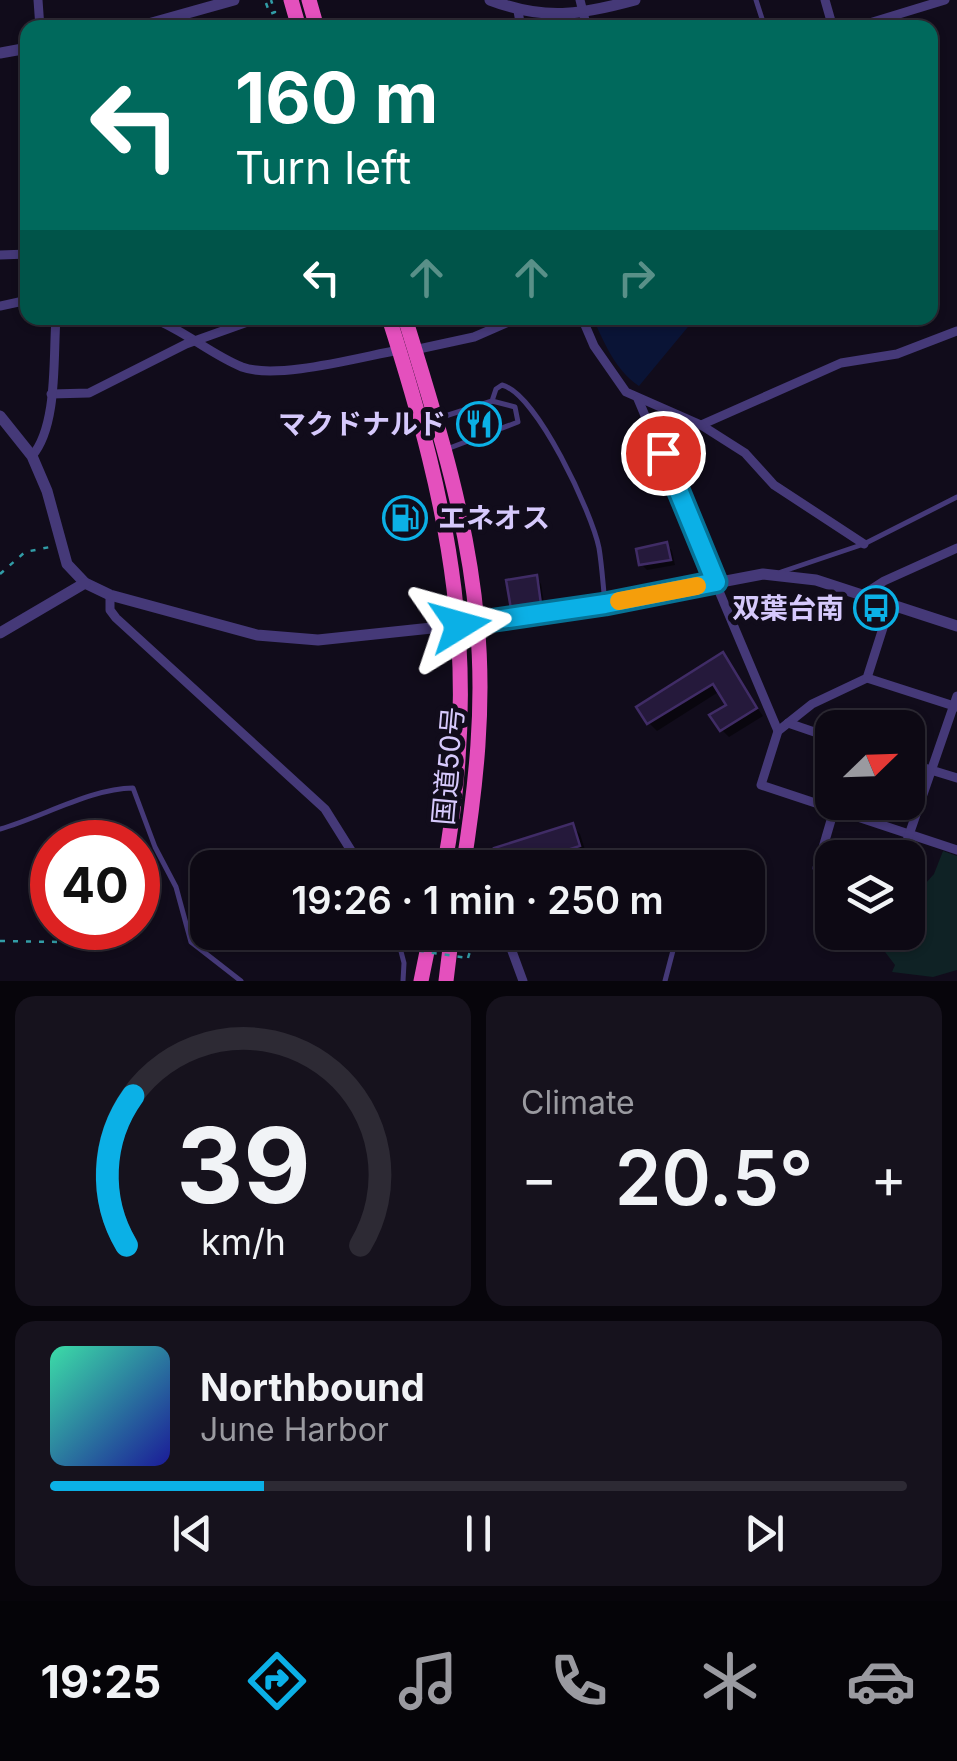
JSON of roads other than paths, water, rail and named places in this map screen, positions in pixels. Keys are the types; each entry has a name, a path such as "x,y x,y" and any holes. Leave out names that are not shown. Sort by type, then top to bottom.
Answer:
{"highway":[{"name":"国道50号","path":"393,325 436,418 467,548 478,623 478,758 465,850"},
{"name":"国道50号","path":"405,325 407,350 440,498 460,625 460,756 447,850"},
{"path":"422,981 428,950"},
{"path":"448,981 450,950"}],"street":[{"path":"163,20 234,0"},
{"path":"490,0 543,15 636,0"},
{"path":"879,20 945,0"},
{"path":"518,11 520,20"},
{"path":"32,456 43,443 56,325"},
{"path":"166,325 228,360 254,371 276,372 474,337 502,325"},
{"path":"51,394 89,393 196,340 239,325"},
{"path":"585,325 600,357 626,392 701,425 745,453 774,486 864,544"},
{"path":"701,425 841,363 897,354 957,331"},
{"path":"638,399 778,731"},
{"path":"0,416 32,456 47,491 68,564 85,583 110,594 257,635 296,641 478,623 778,574 816,580 957,626"},
{"path":"861,596 884,581 957,548"},
{"path":"0,634 85,583"},
{"path":"110,594 110,610 116,618 325,809 351,850"},
{"path":"868,678 890,606"},
{"path":"815,803 761,785 778,731 812,704 868,678 956,703 909,840"},
{"path":"788,723 815,732"},
{"path":"925,769 957,778"},
{"path":"865,820 957,850"},
{"path":"512,950 523,981"}],"lane":[{"path":"492,401 502,386 512,388 544,426 568,469 599,546 605,604"},
{"path":"436,418 492,401 515,407 518,422 444,450"},
{"path":"778,574 864,544 957,497"},
{"path":"0,829 94,796 132,788 176,887 191,942 241,981"},
{"path":"400,950 403,981"},
{"path":"665,981 673,950"}],"water":[{"path":"596,325 690,325 639,386 606,347"}],"place":[{"name":"マクドナルド","path":"479,424"},
{"name":"エネオス","path":"405,518"},
{"name":"双葉台南","path":"876,608"}]}
